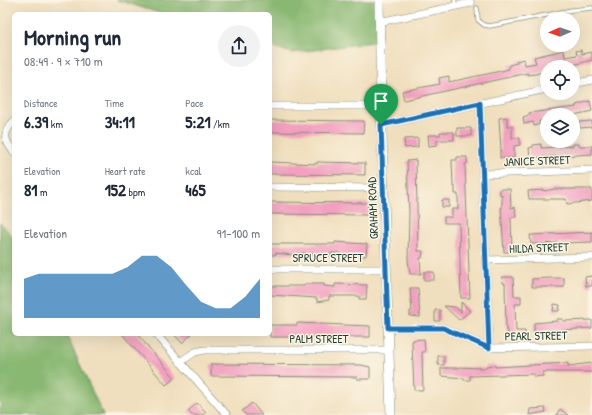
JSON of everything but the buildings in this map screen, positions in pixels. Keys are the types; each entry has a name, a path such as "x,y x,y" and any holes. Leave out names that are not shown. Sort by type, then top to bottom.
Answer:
{"main road":[{"name":"GRAHAM ROAD","path":"379,0 381,125 392,415"}],"street":[{"path":"380,22 455,3 471,3"},
{"path":"580,83 592,80"},
{"path":"381,125 540,91"},
{"path":"480,103 489,348"},
{"path":"272,106 381,106"},
{"path":"12,123 8,127 5,135 6,142 12,151"},
{"name":"JANICE STREET","path":"483,174 592,170"},
{"path":"272,187 384,188"},
{"name":"HILDA STREET","path":"486,260 592,257"},
{"name":"SPRUCE STREET","path":"272,269 386,269"},
{"name":"PEARL STREET","path":"388,328 443,328 489,348 592,346"},
{"path":"158,336 227,415"},
{"name":"PALM STREET","path":"180,362 195,352 206,350 389,350"}],"lane":[{"path":"477,8 478,20 484,25 490,26 572,10 592,8"}],"green space":[{"path":"117,0 379,0 380,41 292,53 272,47 272,12 156,12"},
{"path":"0,223 12,236 12,336 67,336 103,415 0,415"}],"route":[{"path":"480,103 489,348 443,328 388,328 381,125 480,103"}]}
